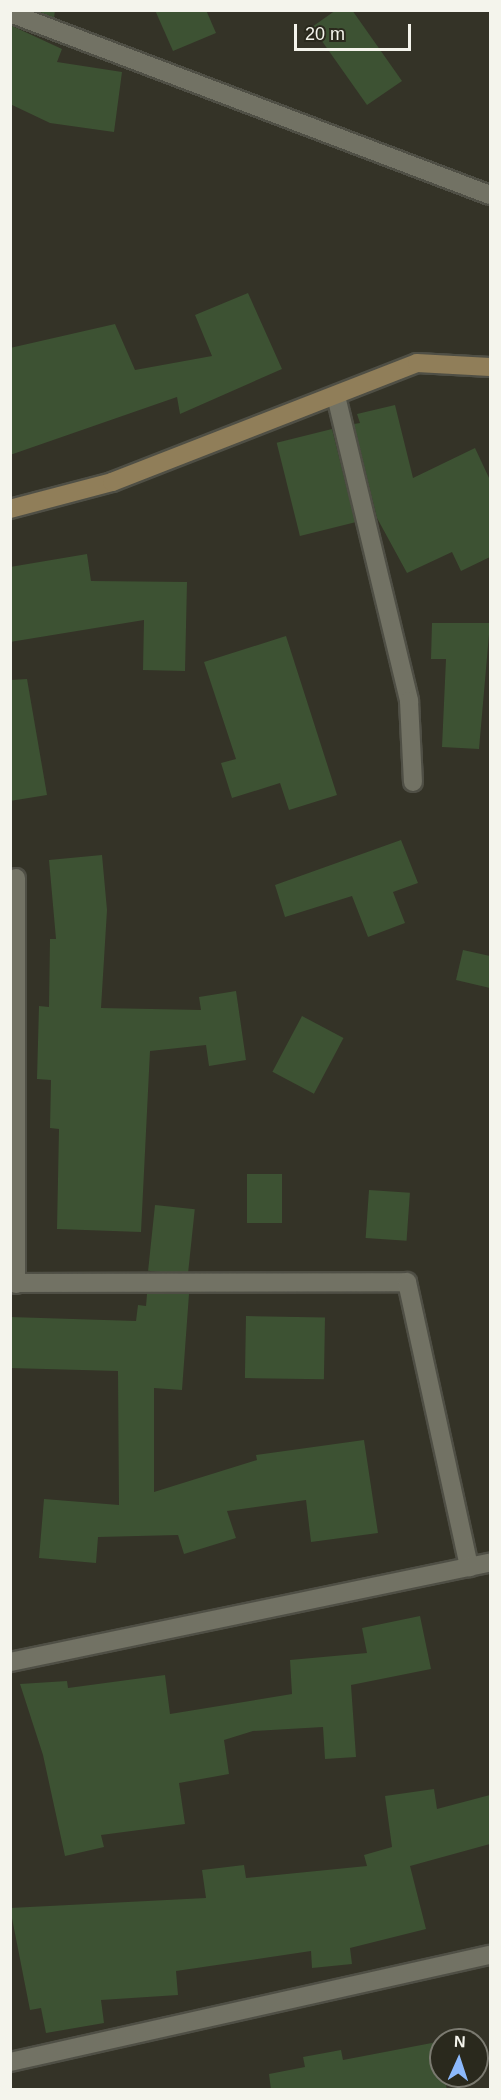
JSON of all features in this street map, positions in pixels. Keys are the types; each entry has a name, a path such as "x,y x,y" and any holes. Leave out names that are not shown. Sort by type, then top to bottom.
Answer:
{"street":[{"path":"10,13 490,195"},
{"path":"10,509 112,482 417,363 490,367"},
{"path":"336,396 409,701 413,782"},
{"path":"16,878 13,1283 407,1282 469,1567"},
{"path":"10,1662 490,1563"},
{"path":"10,2062 490,1955"}],"building":[{"path":"35,10 55,10 54,18"},
{"path":"155,10 206,10 216,33 173,51"},
{"path":"336,10 352,10 402,81 367,105 312,27"},
{"path":"10,25 62,49 57,62 122,72 114,132 50,123 10,104"},
{"path":"248,293 282,369 180,414 177,397 10,455 10,348 115,324 135,370 212,356 195,315"},
{"path":"395,405 413,478 475,448 490,480 490,557 461,571 452,552 407,573 377,518 354,424 360,423 357,414"},
{"path":"332,429 355,522 300,536 277,443"},
{"path":"87,554 91,581 187,582 185,671 143,670 144,620 10,642 10,567"},
{"path":"432,623 490,623 479,749 442,747 446,659 431,659"},
{"path":"286,636 337,795 289,810 280,783 232,798 221,763 236,759 204,662"},
{"path":"27,679 47,795 10,801 10,680"},
{"path":"401,840 418,883 393,892 405,923 368,937 352,896 285,917 275,885"},
{"path":"102,855 107,910 101,1008 201,1010 199,997 236,991 246,1060 209,1066 206,1045 150,1051 141,1232 57,1229 59,1129 50,1128 51,1080 37,1079 39,1006 49,1007 50,939 56,939 49,860"},
{"path":"463,950 490,956 490,988 456,980"},
{"path":"302,1016 343,1038 314,1094 272,1072"},
{"path":"247,1174 282,1174 282,1223 247,1223"},
{"path":"369,1190 410,1193 407,1241 366,1238"},
{"path":"155,1205 195,1209 188,1275 148,1271"},
{"path":"147,1294 189,1294 182,1390 154,1388 154,1492 257,1460 256,1455 364,1440 378,1533 311,1542 306,1500 227,1511 236,1538 184,1554 178,1535 98,1537 96,1563 39,1558 44,1499 119,1505 118,1371 10,1368 10,1317 136,1321 138,1305 146,1306"},
{"path":"246,1316 325,1317 324,1379 245,1378"},
{"path":"420,1616 431,1669 351,1685 356,1757 325,1759 323,1727 253,1731 224,1740 229,1774 179,1783 185,1824 101,1835 104,1847 65,1856 43,1755 20,1684 67,1681 68,1688 165,1675 170,1714 292,1694 290,1660 367,1653 362,1628"},
{"path":"434,1789 437,1809 490,1795 490,1844 410,1866 426,1929 350,1948 352,1964 312,1968 311,1951 176,1971 178,1995 101,2000 104,2023 46,2033 41,2008 30,2010 10,1908 206,1898 202,1870 244,1865 246,1878 367,1866 364,1855 392,1847 385,1796"},
{"path":"429,2044 429,2088 447,2088 447,2090 271,2090 269,2074 305,2067 303,2057 341,2050 343,2060"}]}
